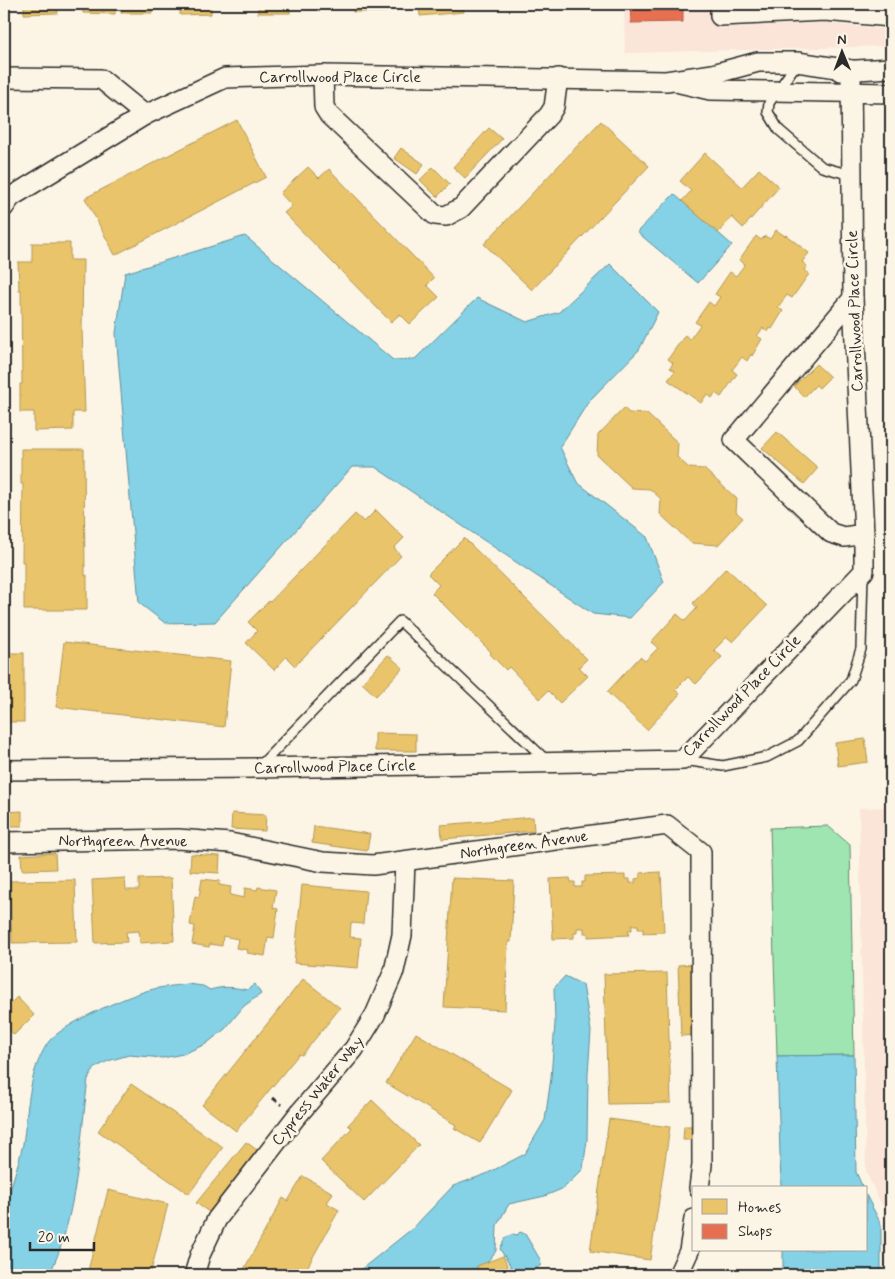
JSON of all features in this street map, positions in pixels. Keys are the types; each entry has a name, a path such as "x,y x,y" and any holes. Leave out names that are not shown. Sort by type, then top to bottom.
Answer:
{"street":[{"path":"720,4 720,16 825,11 891,17"},
{"name":"Carrollwood Place Circle","path":"6,199 144,115 225,78 323,74 666,80 712,74 758,62 793,68 851,70 891,68"},
{"name":"Carrollwood Place Circle","path":"4,770 258,768 683,760 864,571 853,298 851,70"},
{"path":"323,74 324,107 329,115 435,214 446,216 461,208 549,116 554,107 558,78"},
{"path":"4,78 101,79 144,115"},
{"path":"666,80 710,90 891,93"},
{"path":"853,298 734,440 831,533 844,537 864,534"},
{"name":"Northgreen Avenue","path":"4,842 178,839 230,843 323,862 373,865 667,825 701,852 702,1165 699,1186"},
{"name":"Cypress Water Way","path":"194,1275 200,1255 217,1219 296,1117 354,1049 375,1015 394,970 402,936 405,862"},
{"path":"678,1275 689,1251 692,1232"}],"lane":[{"path":"793,68 769,103 768,112 779,130 822,167 851,175"},
{"path":"683,760 723,766 767,758 798,741 851,680 861,649 864,571"},
{"path":"258,768 400,621 548,763"}],"shaded area":[{"path":"624,4 709,4 710,16 721,28 825,23 891,30 891,46 625,53"},
{"path":"891,807 890,1275 890,1222 866,1172 859,808"}],"green space":[{"path":"828,826 850,845 854,1055 777,1056 770,828"}],"water":[{"path":"674,194 732,245 698,283 637,232"},
{"path":"245,236 393,360 415,359 477,298 527,322 559,312 610,264 658,312 639,350 589,401 560,447 577,482 647,537 664,582 630,618 593,614 375,467 352,467 215,622 165,623 139,603 116,333 125,273"},
{"path":"565,976 583,985 591,1031 587,1140 583,1169 564,1188 545,1196 509,1204 497,1225 496,1251 484,1266 453,1275 354,1275 413,1228 453,1186 486,1174 525,1154 545,1120 551,1078 555,1023 554,988"},
{"path":"188,984 203,986 210,990 228,987 247,990 255,984 261,994 244,1006 225,1029 206,1044 183,1054 163,1058 129,1055 108,1061 95,1068 88,1079 80,1154 72,1205 66,1230 49,1275 4,1275 5,1212 23,1144 32,1080 47,1044 53,1037 76,1021 120,1001 154,989"},
{"path":"854,1055 856,1172 862,1186 781,1186 777,1056"},
{"path":"868,1199 881,1224 881,1275 783,1275 783,1252 868,1252"},
{"path":"520,1232 525,1234 541,1261 540,1266 525,1275 516,1275 500,1249 505,1238 513,1234 517,1235"}],"building: Homes":[{"path":"24,4 57,4 58,13 24,14"},
{"path":"83,4 115,4 115,14 83,13"},
{"path":"121,4 152,4 152,13 121,13"},
{"path":"180,4 211,4 211,14 180,15"},
{"path":"258,4 290,4 290,13 258,13"},
{"path":"353,4 385,4 385,12 353,12"},
{"path":"419,4 463,4 464,12 420,16"},
{"path":"237,120 266,177 115,255 85,198"},
{"path":"601,121 649,166 532,290 484,244"},
{"path":"489,128 502,139 465,178 453,167"},
{"path":"401,148 424,164 417,174 394,158"},
{"path":"705,153 742,187 759,169 779,187 743,228 732,217 718,233 682,201 691,191 680,181"},
{"path":"308,167 319,178 329,169 434,278 427,285 439,297 410,324 400,314 391,322 284,213 292,206 280,193"},
{"path":"433,167 450,184 437,197 420,180"},
{"path":"776,230 786,235 809,253 802,262 807,266 804,270 809,274 792,298 787,295 778,307 783,311 772,329 770,328 768,332 763,328 757,336 762,339 752,356 751,354 747,361 742,357 732,370 737,374 721,397 715,393 712,398 707,394 701,403 668,380 675,371 670,368 673,363 668,359 685,335 690,339 700,325 695,322 709,302 714,306 720,297 715,294 730,272 736,276 745,264 739,260 756,236 761,240 765,236 770,239"},
{"path":"32,243 70,243 70,260 83,260 82,328 85,412 73,412 73,430 34,431 34,412 20,412 20,384 22,384 21,290 19,290 18,262 32,262"},
{"path":"816,364 830,377 819,388 816,385 804,397 794,386"},
{"path":"624,408 629,413 647,414 678,443 677,457 689,468 704,469 737,499 736,512 743,518 718,545 691,543 660,514 661,499 650,489 632,488 597,455 598,435"},
{"path":"777,432 818,468 804,484 762,448"},
{"path":"21,449 84,449 87,610 24,610"},
{"path":"376,510 404,538 394,548 401,556 295,666 286,657 274,670 246,643 257,631 248,622 270,602 355,514 364,522"},
{"path":"464,538 587,659 579,667 588,676 560,703 548,691 540,699 509,667 506,670 490,654 491,652 432,593 439,585 428,574"},
{"path":"726,568 767,606 733,642 727,637 714,650 722,657 696,684 688,677 675,690 680,694 647,730 607,692 640,657 645,661 658,648 651,642 677,614 685,621 697,608 693,603"},
{"path":"64,642 231,661 224,727 56,707"},
{"path":"4,653 24,653 24,722 4,722"},
{"path":"388,655 403,668 376,696 362,683"},
{"path":"375,733 416,734 416,751 375,751"},
{"path":"865,739 868,762 838,766 835,743"},
{"path":"22,811 22,826 4,826 4,812"},
{"path":"232,813 266,815 265,831 231,829"},
{"path":"533,817 534,831 442,839 441,825"},
{"path":"314,826 370,834 367,851 312,843"},
{"path":"55,853 56,869 22,870 21,855"},
{"path":"191,854 220,856 219,873 190,871"},
{"path":"661,872 664,932 643,933 643,929 638,929 638,925 632,925 632,930 628,930 629,935 588,937 588,933 584,933 584,928 577,928 574,938 553,939 550,879 570,878 571,882 575,882 575,887 582,887 582,882 585,882 585,876 625,875 625,879 630,879 630,883 635,883 635,879 640,878 640,873"},
{"path":"125,878 126,890 139,890 139,879 171,878 174,941 140,943 139,931 126,932 127,942 95,943 92,880"},
{"path":"452,878 514,881 511,942 508,942 505,1010 444,1007"},
{"path":"202,879 220,881 219,885 231,887 230,895 244,898 245,888 257,890 258,887 276,890 273,908 278,909 274,938 268,937 265,956 247,953 248,950 236,948 238,939 223,936 222,946 210,944 209,947 192,944 195,926 190,925 195,896 199,897"},
{"path":"75,880 77,942 12,943 10,881"},
{"path":"302,885 366,891 363,924 351,923 350,937 361,938 358,968 294,963"},
{"path":"695,964 698,1035 681,1036 678,965"},
{"path":"667,973 671,1103 608,1104 604,974"},
{"path":"303,979 340,1008 302,1055 299,1054 236,1131 202,1105"},
{"path":"17,997 34,1015 14,1035 4,1024 4,1010"},
{"path":"416,1033 512,1090 480,1143 454,1128 456,1125 386,1083"},
{"path":"131,1084 223,1147 189,1194 98,1131"},
{"path":"372,1100 419,1145 364,1202 321,1161 352,1128 348,1125"},
{"path":"609,1119 670,1127 650,1260 590,1251"},
{"path":"684,1126 699,1126 698,1140 683,1140"},
{"path":"246,1142 257,1150 209,1212 196,1203"},
{"path":"303,1176 333,1193 327,1203 339,1210 303,1275 250,1275 243,1271 283,1198 288,1201"},
{"path":"108,1190 168,1204 150,1275 87,1275"},
{"path":"503,1256 511,1275 480,1275 477,1266"}],"building: Shops":[{"path":"630,4 683,4 683,22 631,23"}]}
